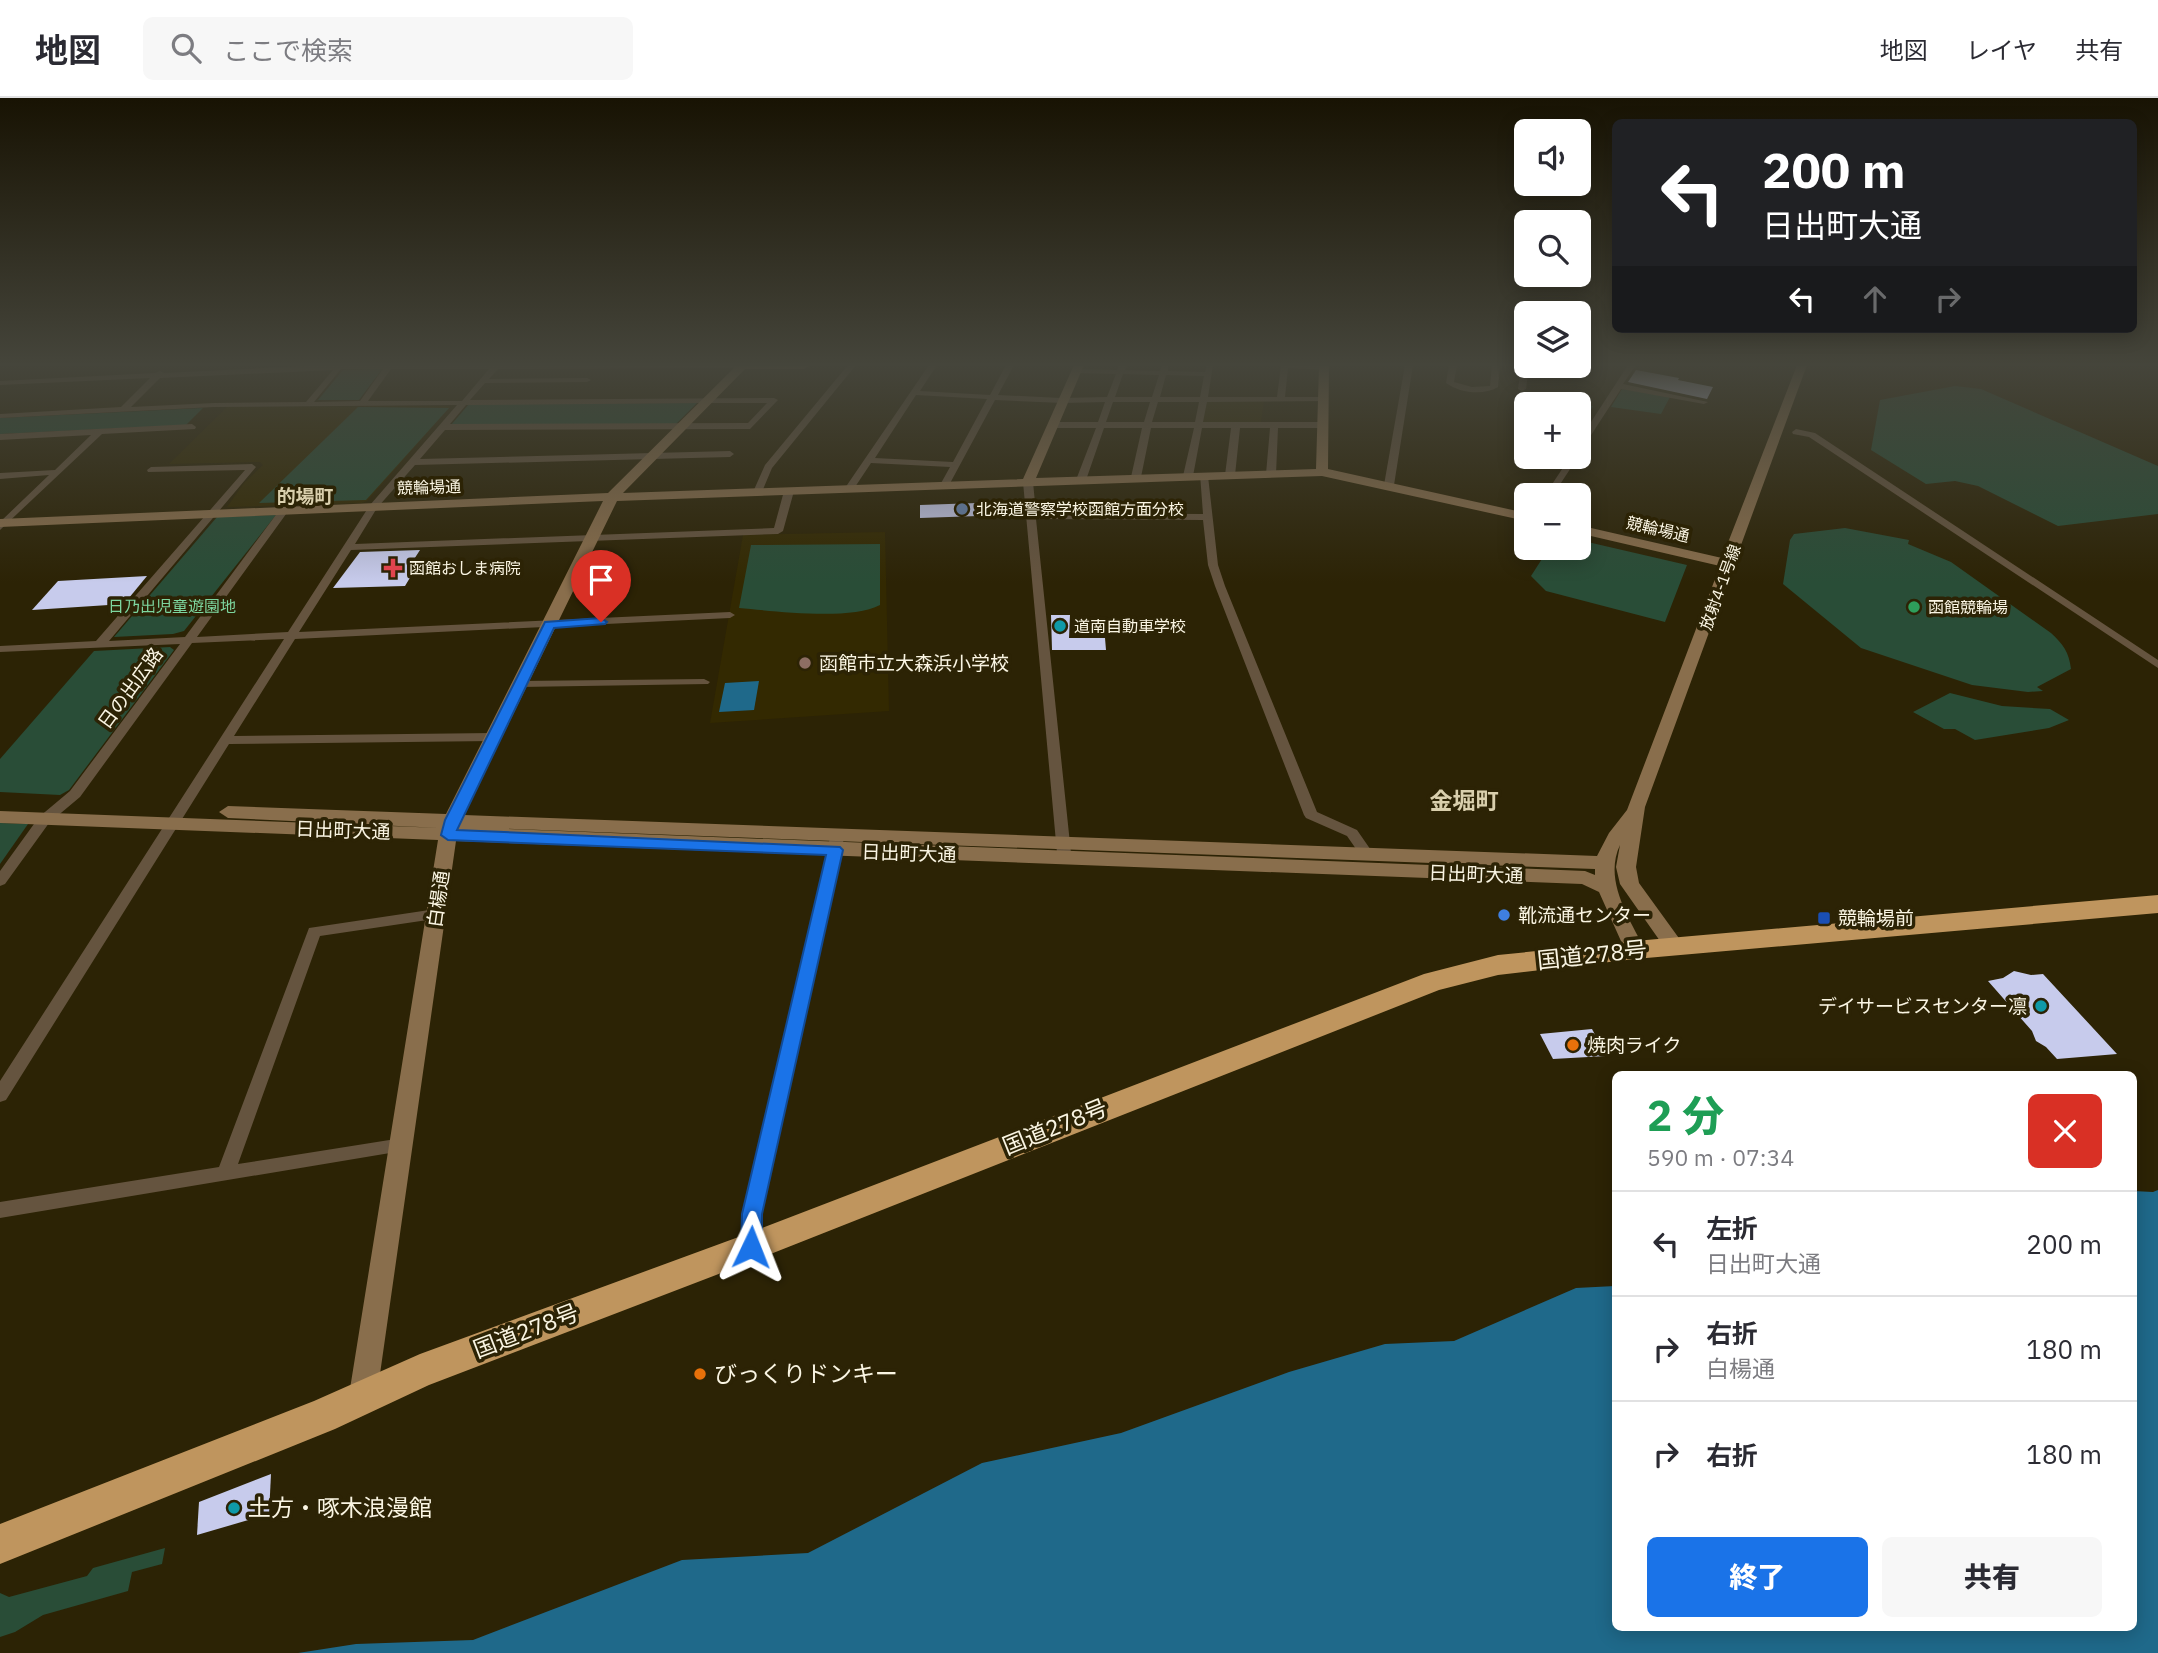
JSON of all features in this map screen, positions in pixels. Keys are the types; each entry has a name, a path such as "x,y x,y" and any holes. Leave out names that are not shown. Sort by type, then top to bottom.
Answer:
{"highway":[{"name":"国道278号","path":"0,1544 322,1416 363,1395 1433,981 1498,965 1635,950 2158,904"}],"street":[{"path":"1,525 93,438"},
{"path":"0,1096 373,507 434,438"},
{"name":"白楊通","path":"363,1395 450,828 612,496 671,438"},
{"path":"758,492 768,467 792,438"},
{"path":"849,488 884,438"},
{"path":"944,485 970,438"},
{"path":"1046,438 1027,482 1065,851"},
{"path":"1081,480 1096,438"},
{"path":"1136,477 1145,438"},
{"path":"1188,476 1196,438"},
{"path":"1230,475 1234,438"},
{"path":"1270,438 1271,474"},
{"path":"1321,438 1322,472"},
{"path":"1389,485 1397,438"},
{"name":"放射4-1号線","path":"1674,947 1630,884 1626,867 1636,807 1775,438"},
{"path":"1816,438 2158,665"},
{"path":"412,462 730,454"},
{"path":"869,460 955,465"},
{"path":"100,644 252,467 151,470"},
{"path":"0,476 58,472"},
{"name":"競輪場通","path":"1,525 612,496 1322,472 1514,514"},
{"path":"1203,475 1213,565 1311,815 1352,833 1367,856"},
{"path":"347,547 778,531 789,491"},
{"name":"日の出広路","path":"0,881 51,813 75,794 284,510"},
{"path":"1030,516 1208,517"},
{"name":"競輪場通","path":"1591,532 1729,564"},
{"path":"0,649 730,615"},
{"path":"520,684 704,682"},
{"path":"225,740 493,737"},
{"name":"日出町大通","path":"0,804 51,813"},
{"name":"放射4-1号線","path":"1605,863 1609,849 1636,807"},
{"name":"日出町大通","path":"0,817 51,813 1065,851 1585,878 1607,888"},
{"path":"751,1247 752,1214 836,843"},
{"name":"日出町大通","path":"1065,851 1605,863"},
{"path":"1605,863 1607,888 1635,950"},
{"path":"226,1173 314,932 436,914"},
{"path":"0,1210 402,1145"}],"shaded area":[{"path":"196,438 423,438 367,501 362,503 227,507 244,483 263,465 260,462 169,464"},
{"name":"函館市立大森浜小学校","path":"885,532 889,711 710,723 743,535"}],"green space":[{"path":"326,438 422,438 366,500 259,503"},
{"path":"1873,438 2093,438 2158,466 2158,514 2058,526 1978,486 1955,481 1926,484 1871,450"},
{"name":"日乃出児童遊園地","path":"276,515 184,631 114,637 217,517"},
{"name":"函館競輪場","path":"1845,528 1909,540 1908,544 1951,562 2051,633 2065,649 2071,669 2037,687 2043,691 2028,692 1972,685 1861,648 1783,584 1790,540 1794,534"},
{"path":"1591,543 1687,565 1665,622 1546,591 1531,576 1541,560 1591,560"},
{"path":"880,544 880,605 867,610 831,614 739,608 751,545"},
{"name":"日乃出児童遊園地","path":"170,647 174,650 69,790 60,795 0,792 0,759 94,651"},
{"path":"1950,693 2002,706 2050,709 2069,720 2049,728 1975,740 1955,729 1944,729 1913,712"},
{"path":"0,823 28,824 0,864"},
{"path":"165,1548 162,1564 132,1572 128,1591 43,1615 15,1632 0,1637 0,1593 9,1597 87,1576 93,1568"}],"water":[{"path":"759,681 754,710 719,712 725,683"},
{"path":"2158,1190 2158,1653 298,1653 356,1644 473,1640 682,1560 808,1553 982,1463 1121,1433 1289,1372 1385,1344 1454,1341 1576,1288 1612,1286 1612,1631 2137,1631 2137,1191"}],"building":[{"name":"北海道警察学校函館方面分校","path":"1006,502 1007,515 920,518 920,505"},
{"name":"函館おしま病院","path":"420,550 409,567 417,566 405,586 333,588 360,552"},
{"path":"147,576 124,604 32,610 58,581"},
{"name":"道南自動車学校","path":"1051,615 1070,615 1069,638 1105,638 1106,650 1052,650"},
{"name":"デイサービスセンター凛","path":"2014,971 2031,975 2043,974 2117,1054 2057,1059 2036,1041 2032,1031 1988,981 2003,978"},
{"name":"焼肉ライク","path":"1592,1029 1606,1056 1553,1059 1540,1034"},
{"name":"土方・啄木浪漫館","path":"271,1474 269,1514 197,1535 199,1502"}],"place":[{"name":"北海道警察学校函館方面分校","path":"962,509"},
{"name":"函館おしま病院","path":"393,568"},
{"name":"函館競輪場","path":"1914,607"},
{"name":"道南自動車学校","path":"1060,626"},
{"name":"函館市立大森浜小学校","path":"805,663"},
{"name":"靴流通センター","path":"1504,915"},
{"name":"競輪場前","path":"1824,918"},
{"name":"デイサービスセンター凛","path":"2041,1006"},
{"name":"焼肉ライク","path":"1573,1045"},
{"name":"びっくりドンキー","path":"700,1374"},
{"name":"土方・啄木浪漫館","path":"234,1508"}],"district":[{"name":"的場町","path":"305,496"},
{"name":"金堀町","path":"1464,801"}],"route":[{"path":"601,622 549,624 452,820 448,835 835,850 752,1214 751,1247"}]}
